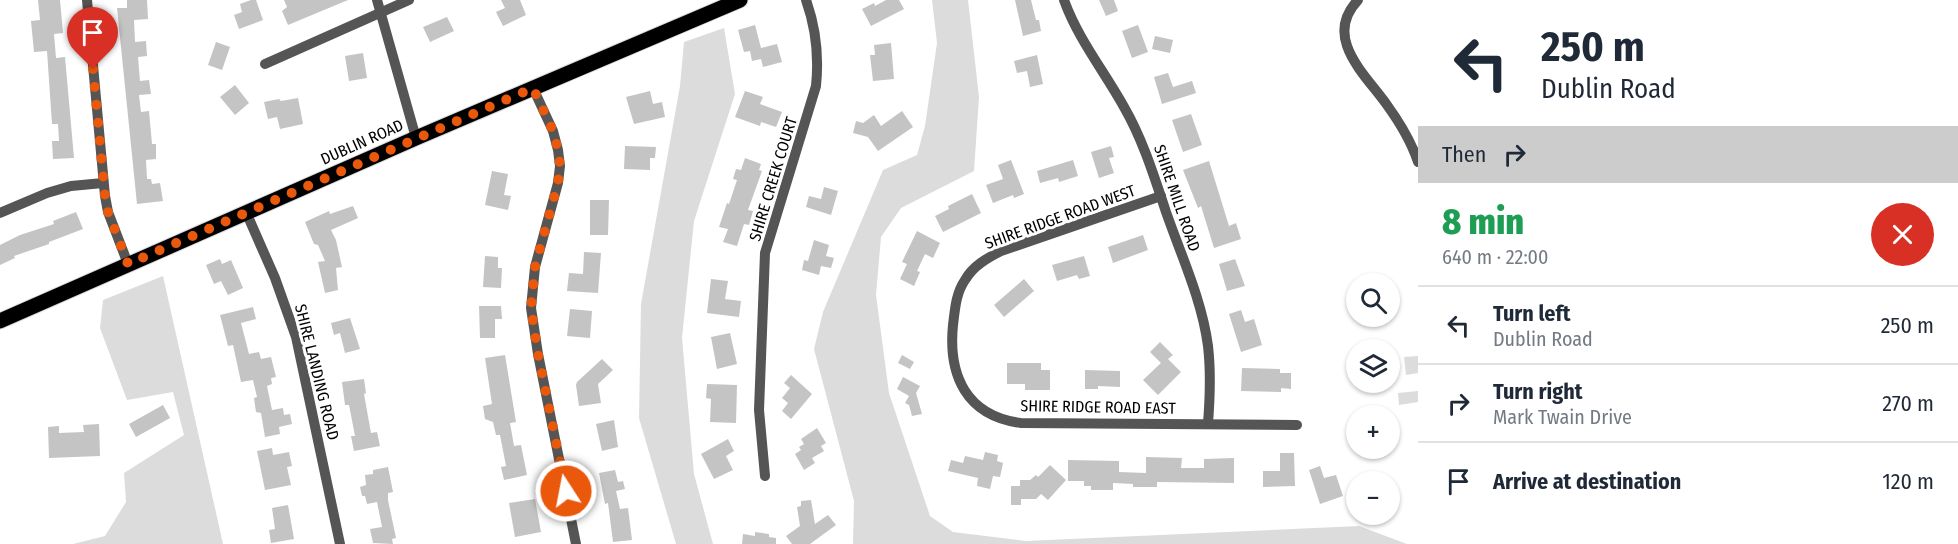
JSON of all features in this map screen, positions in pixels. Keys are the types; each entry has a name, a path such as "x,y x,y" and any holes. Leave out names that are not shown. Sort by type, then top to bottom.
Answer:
{"main road":[{"name":"DUBLIN ROAD","path":"0,321 416,138 740,0"}],"street":[{"path":"87,0 108,212 128,264"},
{"path":"376,0 416,138"},
{"path":"265,64 409,0"},
{"name":"SHIRE CREEK COURT","path":"765,476 759,410 765,253 816,86 817,52 806,0"},
{"name":"SHIRE MILL ROAD","path":"1064,0 1077,30 1138,132 1161,196 1203,320 1210,369 1208,423"},
{"path":"1359,0 1352,6 1345,28 1349,52 1361,73 1386,103 1411,141 1418,162"},
{"path":"533,88 553,131 560,166 558,183 535,267 531,308 576,544"},
{"path":"0,213 47,192 71,186 104,183"},
{"name":"SHIRE RIDGE ROAD WEST","path":"952,338 959,292 965,279 981,263 1001,251 1161,196"},
{"name":"SHIRE LANDING ROAD","path":"246,212 275,278 296,337 340,544"},
{"name":"SHIRE RIDGE ROAD EAST","path":"952,338 952,359 956,374 967,393 981,408 1011,421 1298,425"}],"shaded area":[{"path":"932,0 968,0 979,97 974,171 901,208 881,237 876,295 889,393 930,516 953,532 1026,541 1359,526 1407,544 853,544 854,501 814,349 823,312 883,170 917,155 925,126 937,43"},
{"path":"724,28 735,94 694,221 682,338 694,474 713,544 676,544 639,418 641,304 680,86 684,42"},
{"path":"163,276 223,544 73,544 105,536 126,502 124,473 184,435 173,392 127,400 100,328 103,300"},
{"path":"1418,356 1418,373 1406,375 1404,357"},
{"path":"1418,391 1418,402 1399,405 1398,393"}],"building":[{"path":"38,0 60,0 63,33 54,34 56,58 65,57 74,158 53,159 52,141 59,141 58,124 52,124 47,51 34,52 31,21 40,20"},
{"path":"127,0 147,0 148,19 134,20 135,42 146,41 147,56 138,57 140,81 149,80 151,94 139,95 141,112 149,111 152,144 156,144 156,159 146,160 147,179 151,179 152,184 160,183 163,201 137,204 117,8 127,8"},
{"path":"256,0 263,20 239,29 234,15 242,12 240,4"},
{"path":"284,0 348,0 288,25 282,11 287,7"},
{"path":"501,0 520,0 526,15 503,26 496,12 505,8"},
{"path":"886,0 899,0 904,9 871,26 862,9"},
{"path":"1015,0 1031,0 1041,31 1023,36"},
{"path":"1099,0 1114,0 1118,11 1106,16"},
{"path":"447,17 454,31 430,42 423,27"},
{"path":"755,25 761,48 777,44 782,62 763,67 761,59 752,61 750,51 744,52 738,30"},
{"path":"1138,25 1148,52 1132,58 1122,31"},
{"path":"1155,36 1173,40 1170,53 1152,49"},
{"path":"216,42 230,47 222,70 208,65"},
{"path":"891,43 894,79 873,81 870,55 875,55 874,45"},
{"path":"363,53 367,78 349,81 345,56"},
{"path":"1037,55 1043,84 1030,87 1027,71 1017,73 1014,61"},
{"path":"1168,73 1173,87 1192,81 1196,93 1162,104 1154,77"},
{"path":"235,85 249,103 235,115 220,97"},
{"path":"650,91 653,104 662,102 665,117 634,124 626,97"},
{"path":"745,91 763,97 760,104 782,112 776,127 761,122 760,126 735,117"},
{"path":"298,98 303,124 280,129 277,117 268,119 264,102"},
{"path":"902,111 913,127 878,151 868,137 853,133 856,121 863,123 874,115 881,126"},
{"path":"1191,114 1202,145 1183,152 1172,120"},
{"path":"625,146 656,147 655,158 650,158 650,170 624,169"},
{"path":"1111,146 1114,157 1109,158 1114,173 1099,178 1091,152"},
{"path":"745,158 761,164 759,170 762,171 748,210 753,211 749,225 744,224 737,246 723,242 728,229 719,227 737,180 733,179 736,169 741,170"},
{"path":"1011,160 1024,194 1014,198 1013,195 993,203 986,185 1003,179 998,165"},
{"path":"1073,160 1078,176 1059,182 1058,178 1040,183 1037,171"},
{"path":"1209,161 1229,226 1236,223 1241,239 1214,248 1201,206 1198,208 1183,170"},
{"path":"492,171 508,174 504,195 511,196 508,210 485,205"},
{"path":"824,187 838,191 831,215 806,207 809,196 821,199"},
{"path":"972,194 981,213 943,232 935,216 949,209 948,206"},
{"path":"590,200 609,200 608,235 590,235"},
{"path":"353,206 358,218 331,230 336,240 342,267 336,268 338,290 325,293 318,262 325,261 318,245 314,244 305,222 329,211 330,214"},
{"path":"76,212 83,229 14,256 15,258 0,265 0,245 20,235 54,224 53,221"},
{"path":"917,231 940,243 933,258 925,254 917,271 920,272 914,286 900,279 907,264 902,262"},
{"path":"1143,235 1148,250 1113,263 1108,247"},
{"path":"814,240 829,245 826,256 834,258 831,268 821,266 819,275 802,270 804,260 808,261"},
{"path":"584,252 601,253 598,293 567,291 569,273 583,274"},
{"path":"485,256 498,257 498,268 502,268 501,288 483,287"},
{"path":"1084,256 1090,276 1079,279 1077,275 1057,281 1052,265"},
{"path":"220,259 222,264 231,260 243,288 228,295 221,281 214,284 206,265"},
{"path":"1235,259 1245,286 1227,291 1219,264"},
{"path":"711,279 728,281 725,299 741,301 739,317 707,313"},
{"path":"1024,279 1034,291 1004,317 994,305"},
{"path":"479,306 501,306 502,319 495,319 495,338 480,338"},
{"path":"253,307 256,319 241,323 249,354 259,352 261,359 271,357 276,377 271,378 272,384 267,386 272,410 283,408 284,415 290,414 292,424 279,427 280,434 265,437 261,413 256,412 254,398 257,397 253,380 241,382 233,345 228,346 220,315"},
{"path":"570,309 592,311 590,338 567,336"},
{"path":"1241,310 1245,322 1254,319 1262,345 1241,352 1229,314"},
{"path":"350,318 360,349 345,353 340,333 334,335 331,323"},
{"path":"730,333 737,364 717,369 711,337"},
{"path":"1160,342 1173,355 1168,359 1181,372 1158,395 1143,380 1161,363 1150,352"},
{"path":"505,355 516,422 510,423 514,446 521,445 527,475 504,480 501,467 506,466 500,435 496,435 493,422 485,419 483,406 492,404 485,358"},
{"path":"902,355 914,362 910,369 898,363"},
{"path":"602,359 613,370 598,384 601,403 579,406 577,382"},
{"path":"1007,363 1041,363 1041,370 1050,370 1050,390 1025,390 1025,384 1007,384"},
{"path":"1242,368 1280,369 1280,373 1291,373 1291,389 1281,388 1281,392 1241,391"},
{"path":"1085,370 1120,371 1120,387 1098,386 1098,389 1085,389"},
{"path":"791,375 812,394 791,419 782,411 788,403 782,398 790,388 784,383"},
{"path":"903,377 920,386 916,393 922,414 912,416 909,405 905,403 909,396 897,389"},
{"path":"364,379 366,393 364,394 371,433 377,432 380,446 354,451 351,436 355,436 349,405 345,405 342,382"},
{"path":"707,384 737,385 736,423 710,422 711,399 706,398"},
{"path":"163,405 170,418 136,437 129,424"},
{"path":"614,420 618,447 602,451 596,424"},
{"path":"99,424 100,456 49,458 48,427 59,426 59,433 84,432 83,425"},
{"path":"817,428 826,443 821,446 824,451 812,458 815,463 804,470 795,454 804,444 801,439"},
{"path":"728,439 734,451 726,456 733,470 714,479 701,454"},
{"path":"272,448 273,455 289,452 292,466 287,467 291,485 265,490 257,451"},
{"path":"985,452 998,455 997,461 1003,463 1000,477 993,476 990,489 977,486 978,478 948,471 951,460 963,463 965,456 983,460"},
{"path":"1280,453 1294,453 1295,486 1263,487 1263,471 1280,471"},
{"path":"1146,457 1182,458 1181,468 1204,468 1204,459 1234,458 1234,483 1157,482 1157,487 1133,487 1133,484 1113,483 1113,490 1091,490 1091,486 1084,486 1084,481 1068,481 1068,460 1119,461 1119,472 1146,473"},
{"path":"1050,465 1066,480 1048,500 1041,494 1036,499 1021,499 1021,505 1011,505 1011,486 1020,486 1020,480 1030,480 1036,475 1038,477"},
{"path":"1320,466 1324,478 1336,475 1343,496 1320,504 1309,470"},
{"path":"388,467 393,492 388,493 388,500 396,538 392,539 393,544 373,543 370,529 382,527 377,502 367,504 360,487 366,485 365,475 373,474 373,470"},
{"path":"615,470 618,482 623,481 625,489 616,491 620,509 628,508 632,540 613,542 608,503 605,504 599,473"},
{"path":"535,499 541,532 515,537 509,503"},
{"path":"811,500 815,524 828,515 836,525 810,544 792,544 786,536 800,526 797,507 801,506 801,501"},
{"path":"288,505 294,539 271,543 269,530 275,529 272,508"},
{"path":"755,532 769,534 769,537 776,538 776,544 742,544 743,534 755,536"}],"route":[{"path":"93,69 105,196 108,212 128,264 533,88 553,131 560,166 558,183 535,267 531,308 566,491"}]}
